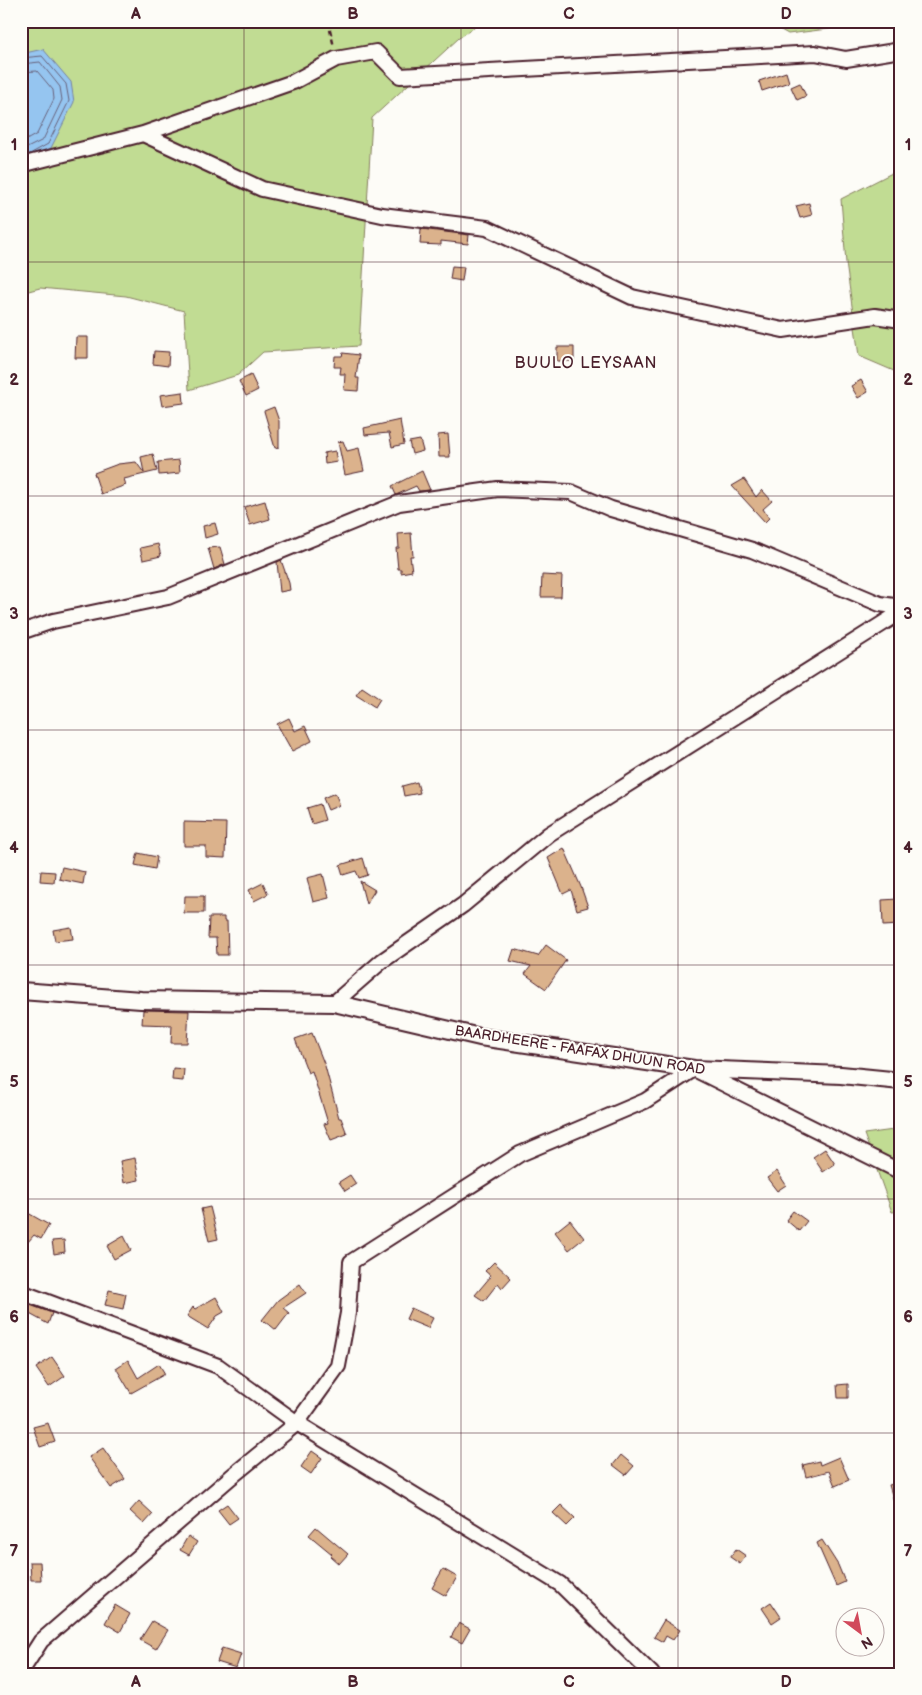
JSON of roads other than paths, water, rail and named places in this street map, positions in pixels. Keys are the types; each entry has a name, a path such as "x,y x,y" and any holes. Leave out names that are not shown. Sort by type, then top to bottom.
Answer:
{"main road":[{"name":"BAARDHEERE - FAAFAX DHUUN ROAD","path":"21,991 141,1000 334,1003 480,1037 694,1069 841,1075 901,1081"}],"street":[{"path":"21,165 143,134 293,82 336,59 376,52 400,76 815,53 846,59 895,51 901,48"},
{"path":"143,134 262,189 382,215 487,228 632,297 784,330 876,316 901,320"},
{"path":"21,632 53,621 168,597 400,503 498,489 571,492 611,509 752,550 880,604 901,607"},
{"path":"334,1003 382,961 462,905 549,834 901,612"},
{"path":"21,1672 41,1641 297,1423 338,1366 348,1313 351,1262 520,1154 645,1101 694,1069 901,1172"},
{"path":"21,1292 218,1366 297,1423 560,1584 652,1674"}],"water":[{"path":"43,49 71,82 74,102 51,148 21,163 21,54"}],"district":[{"name":"BUULO LEYSAAN","path":"586,363"}]}
